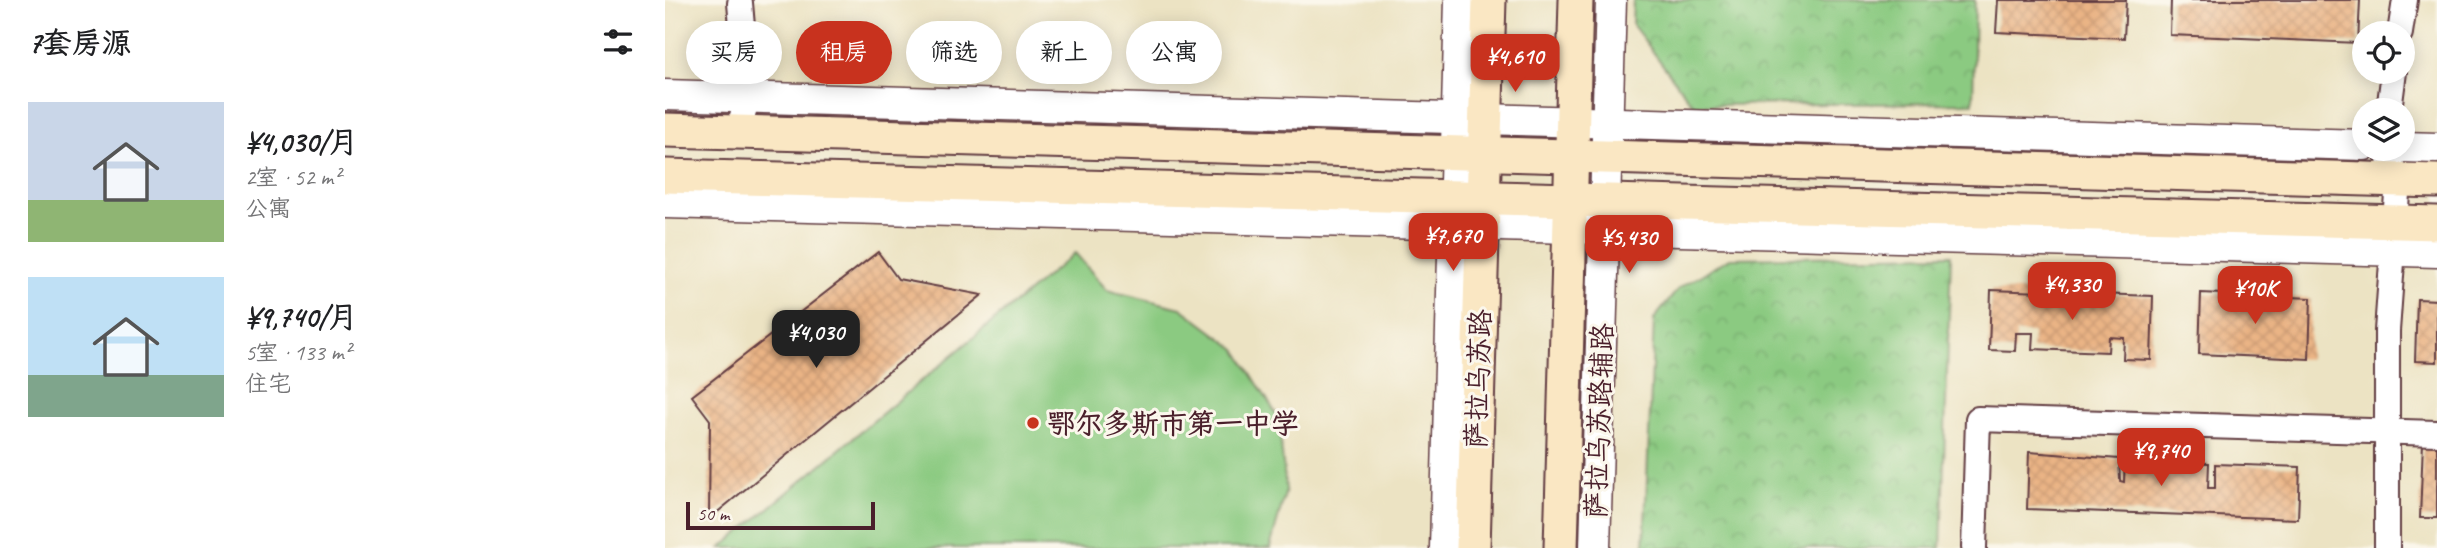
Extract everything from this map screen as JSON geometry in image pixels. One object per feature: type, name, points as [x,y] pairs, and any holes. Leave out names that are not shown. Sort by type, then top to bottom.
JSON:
[{"type":"main road","name":"萨拉乌苏路","points":[[1473,548],[1468,211],[1471,118],[1489,0]]},
{"type":"main road","points":[[1561,548],[1576,0]]},
{"type":"main road","points":[[665,130],[2437,181]]},
{"type":"main road","points":[[665,176],[1468,211],[2393,237],[2437,223]]},
{"type":"street","points":[[1460,0],[1471,118]]},
{"type":"street","name":"萨拉乌苏路辅路","points":[[1595,548],[1612,0]]},
{"type":"street","points":[[2402,21],[2405,0]]},
{"type":"street","points":[[739,1],[748,97],[739,131]]},
{"type":"street","points":[[665,95],[2352,145]]},
{"type":"street","points":[[2415,147],[2437,148]]},
{"type":"street","points":[[2387,548],[2387,331],[2397,180],[2390,161]]},
{"type":"street","points":[[665,203],[1468,211],[1445,548]]},
{"type":"street","points":[[2393,237],[2437,252]]},
{"type":"street","points":[[1974,548],[1978,419],[2437,433]]},
{"type":"green space","points":[[1633,0],[1975,0],[1973,103],[1693,105],[1632,24]]},
{"type":"green space","points":[[1075,253],[1107,290],[1181,308],[1236,349],[1278,417],[1286,490],[1270,548],[721,548]]},
{"type":"green space","points":[[1951,255],[1941,548],[1644,548],[1654,319],[1679,288],[1730,258]]},
{"type":"building","points":[[1998,0],[2126,0],[2124,38],[1996,32]]},
{"type":"building","points":[[2171,0],[2360,0],[2359,21],[2352,21],[2352,43],[2170,35]]},
{"type":"building","points":[[878,252],[898,279],[982,295],[709,519],[710,420],[692,396]]},
{"type":"building","points":[[1991,290],[2153,296],[2151,360],[2123,359],[2124,338],[2109,337],[2108,352],[2032,349],[2033,333],[2016,333],[2015,351],[1989,350]]},
{"type":"building","points":[[2201,293],[2311,298],[2309,359],[2199,354]]},
{"type":"building","points":[[2417,299],[2437,300],[2437,362],[2415,361]]},
{"type":"building","points":[[2423,442],[2437,443],[2437,518],[2420,518]]},
{"type":"building","points":[[2029,452],[2119,459],[2120,481],[2124,482],[2125,460],[2209,463],[2208,488],[2215,488],[2215,464],[2300,467],[2298,519],[2027,509]]},
{"type":"place","name":"鄂尔多斯市第一中学","points":[[1033,423]]}]
